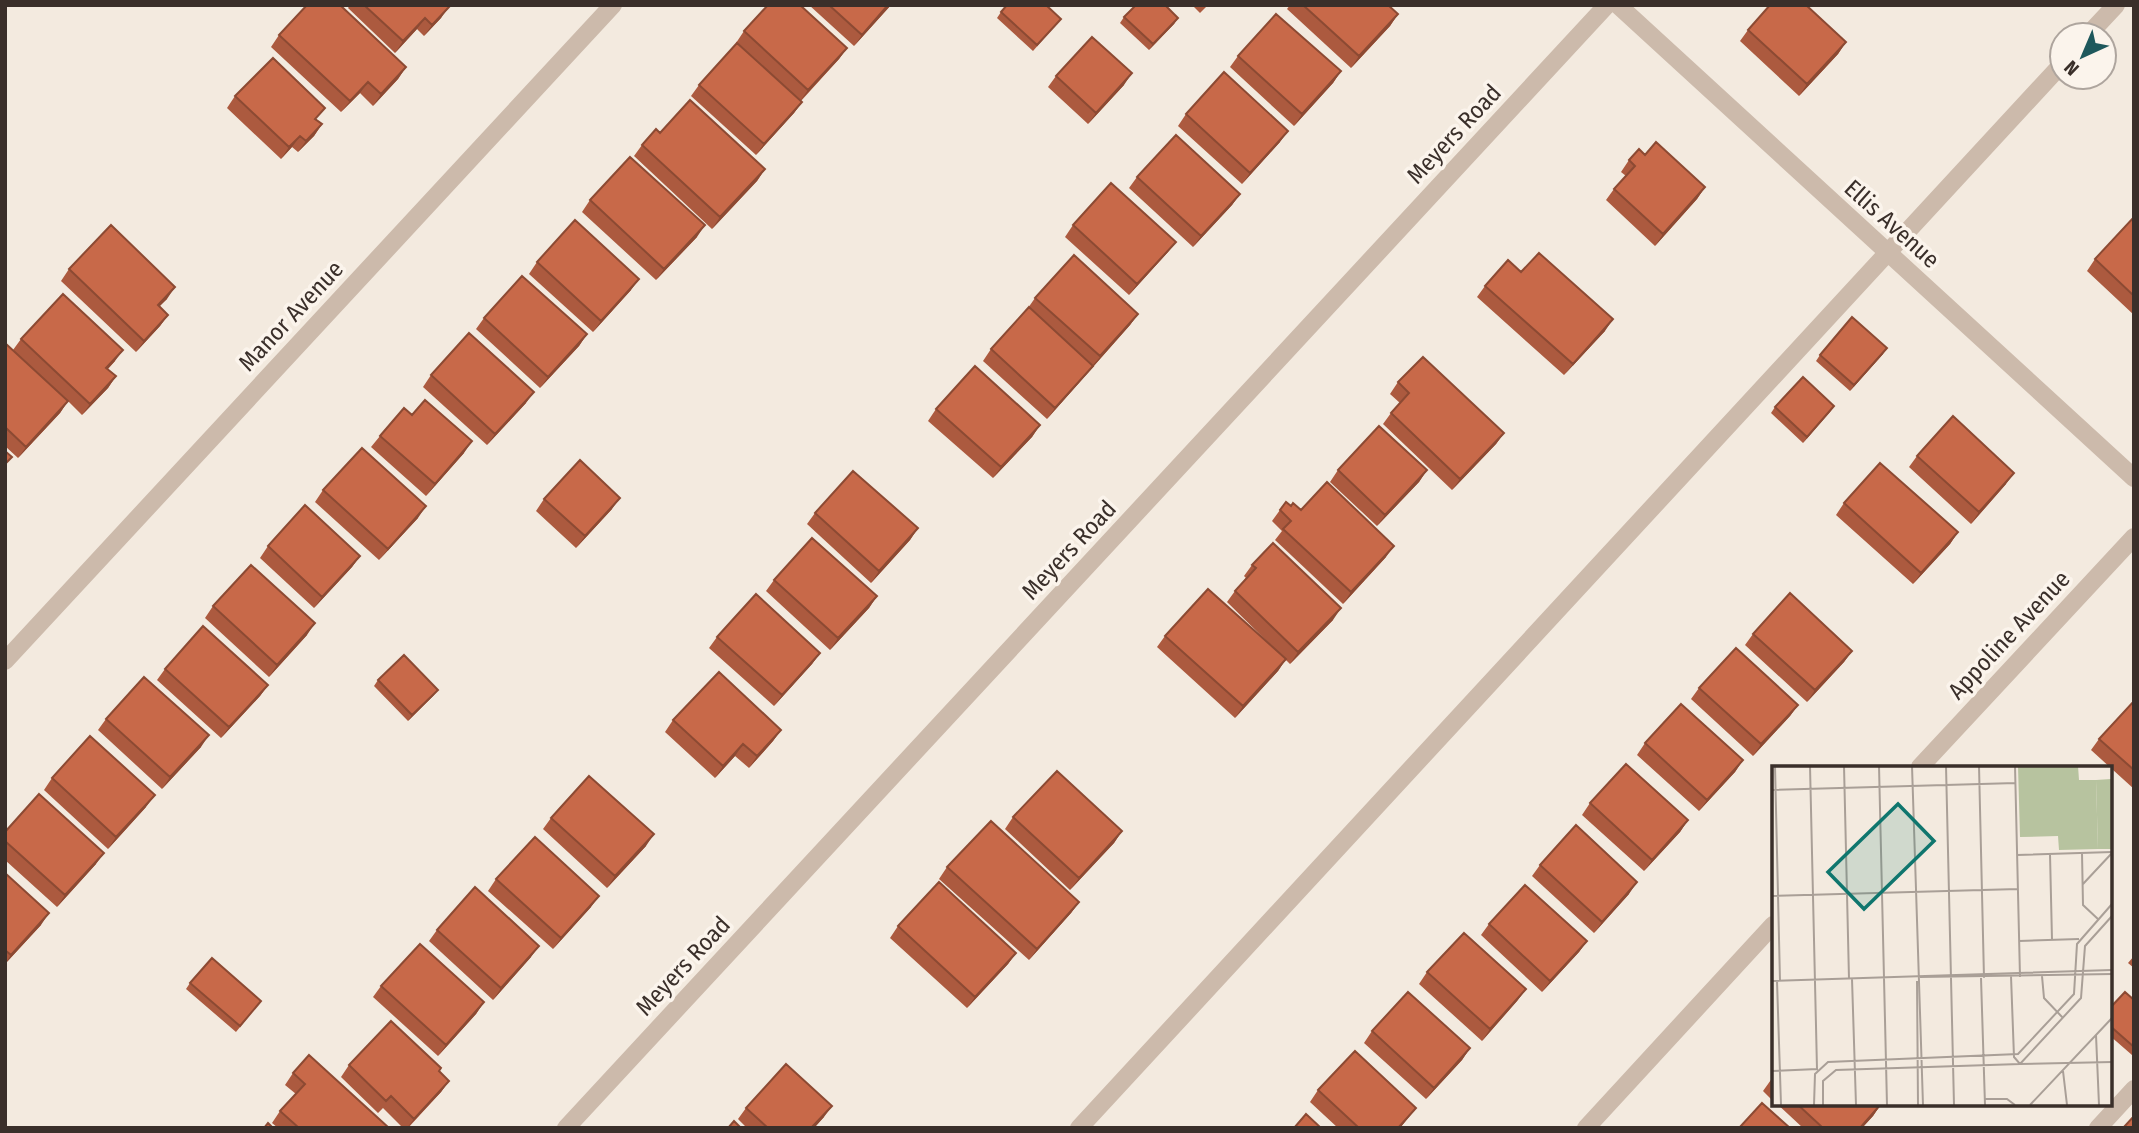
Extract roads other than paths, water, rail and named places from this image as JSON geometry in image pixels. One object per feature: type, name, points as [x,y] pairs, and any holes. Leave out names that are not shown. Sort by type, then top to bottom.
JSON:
[{"type":"street","name":"Manor Avenue","points":[[5,661],[613,5]]},
{"type":"street","name":"Meyers Road","points":[[566,1128],[1607,5]]},
{"type":"street","name":"Ellis Avenue","points":[[1618,5],[2134,478]]},
{"type":"street","points":[[2101,21],[2116,5]]},
{"type":"street","points":[[1079,1128],[2048,79]]},
{"type":"street","name":"Appoline Avenue","points":[[1921,766],[2134,537]]},
{"type":"street","points":[[1586,1128],[1772,926]]},
{"type":"street","points":[[2098,1128],[2134,1089]]}]
